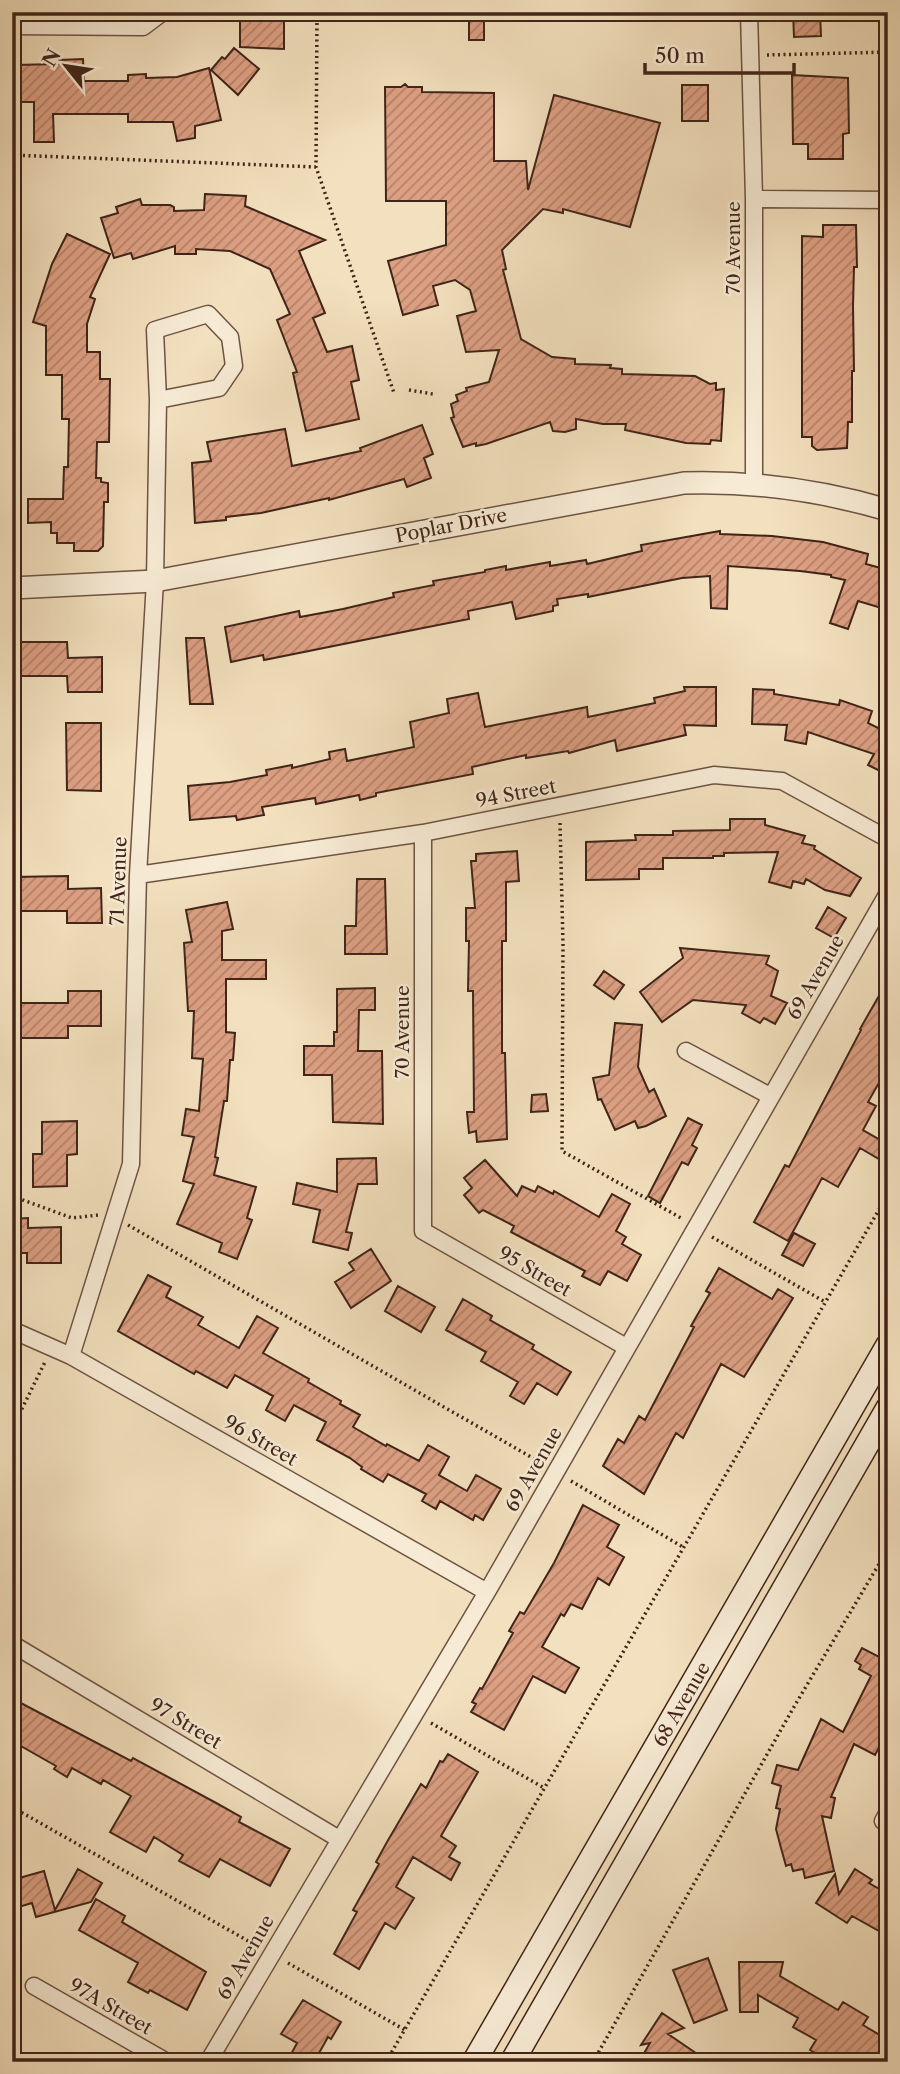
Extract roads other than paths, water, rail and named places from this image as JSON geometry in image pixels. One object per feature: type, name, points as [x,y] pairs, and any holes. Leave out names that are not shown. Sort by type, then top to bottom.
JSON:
[{"type":"main road","name":"68 Avenue","points":[[474,2062],[888,1345]]},
{"type":"main road","name":"68 Avenue","points":[[512,2062],[888,1408]]},
{"type":"street","points":[[12,26],[143,27],[163,12]]},
{"type":"street","name":"70 Avenue","points":[[749,12],[754,199],[754,484]]},
{"type":"street","points":[[754,199],[888,200]]},
{"type":"street","name":"71 Avenue","points":[[71,1356],[131,1164],[138,875],[155,581],[159,400],[155,330],[208,314],[230,337],[234,366],[219,388],[159,400]]},
{"type":"street","name":"Poplar Drive","points":[[12,588],[155,581],[651,488],[695,483],[754,484],[828,493],[888,510]]},
{"type":"street","name":"94 Street","points":[[138,875],[423,833],[715,775],[782,781],[888,839]]},
{"type":"street","name":"70 Avenue","points":[[423,833],[423,1231]]},
{"type":"street","name":"69 Avenue","points":[[208,2062],[487,1592],[888,893]]},
{"type":"street","points":[[686,1051],[770,1096]]},
{"type":"street","name":"95 Street","points":[[423,1231],[626,1348]]},
{"type":"street","name":"96 Street","points":[[12,1330],[71,1356],[487,1592]]},
{"type":"street","name":"97 Street","points":[[12,1644],[339,1839]]},
{"type":"street","points":[[888,1812],[883,1821],[888,1824]]},
{"type":"street","name":"97A Street","points":[[34,1986],[167,2062]]}]
